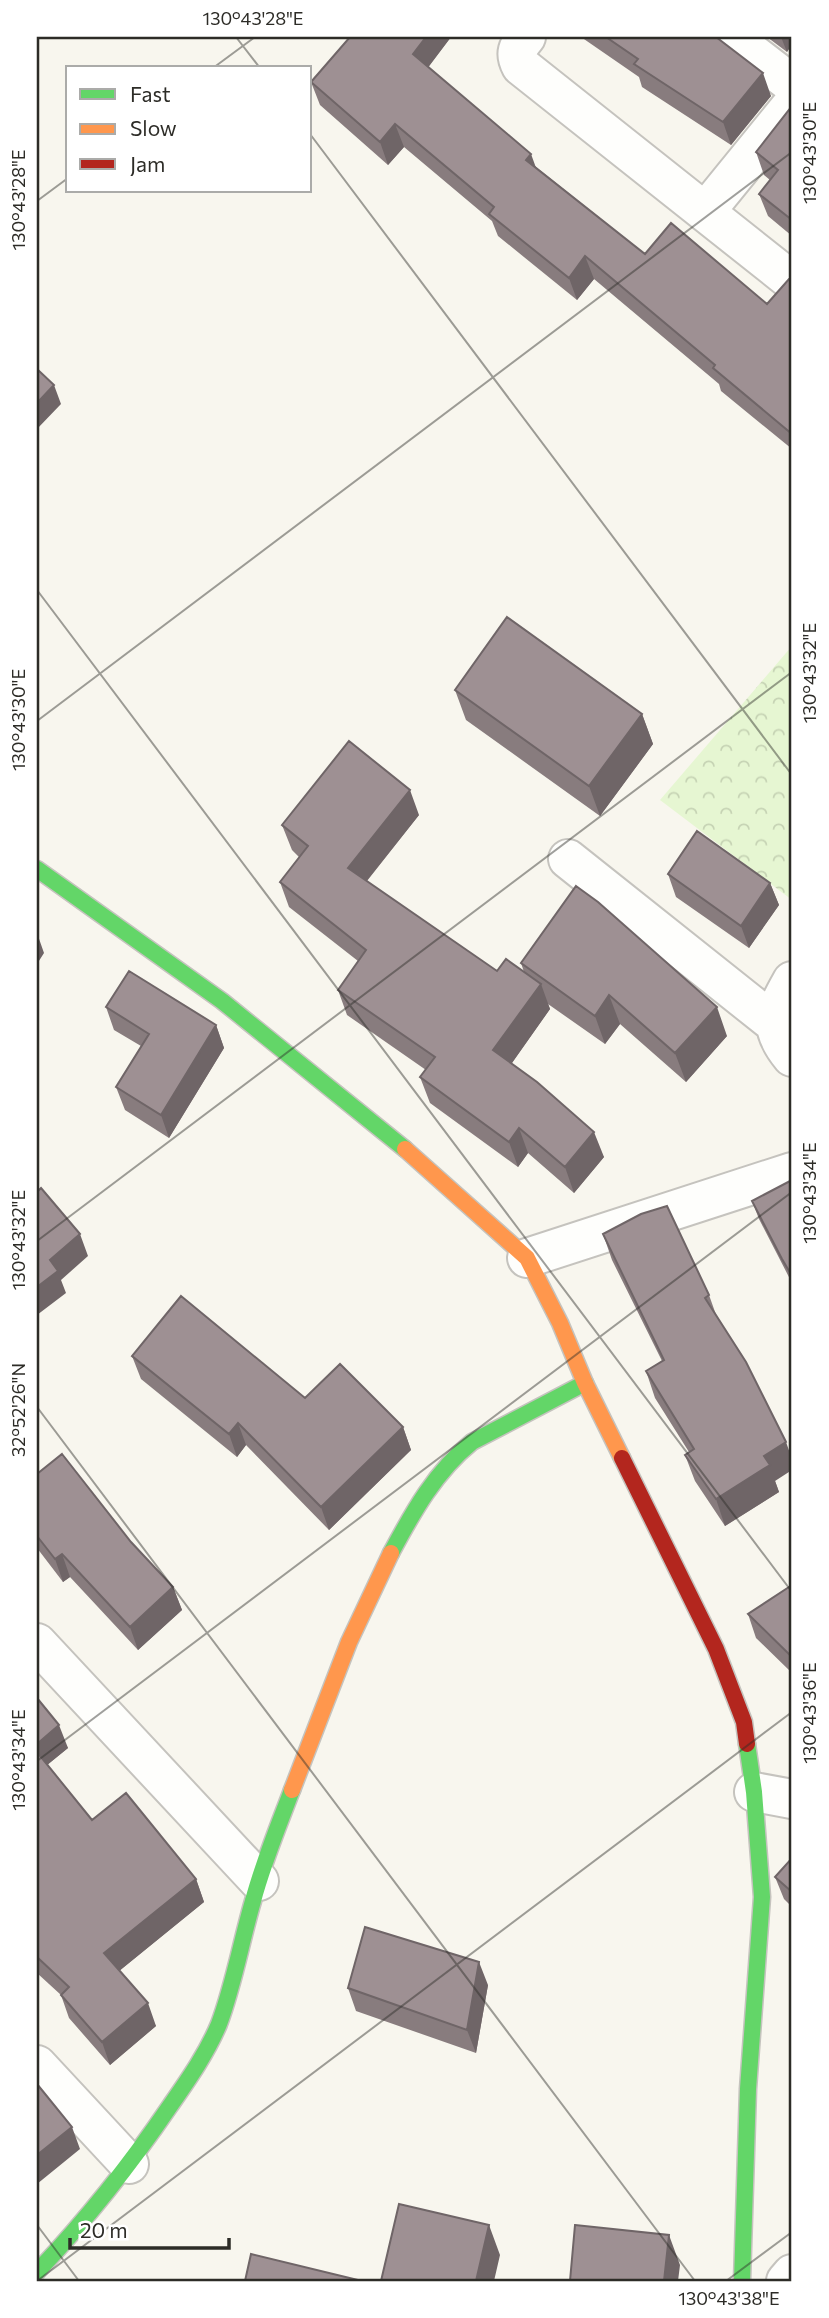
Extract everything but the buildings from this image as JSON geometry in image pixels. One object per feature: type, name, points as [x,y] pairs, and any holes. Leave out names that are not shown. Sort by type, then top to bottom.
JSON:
[{"type":"street","points":[[526,37],[516,55],[521,65],[792,281]]},
{"type":"street","points":[[731,37],[792,84]]},
{"type":"street","points":[[705,212],[792,104]]},
{"type":"street","points":[[568,859],[774,1023],[781,1043],[792,1057]]},
{"type":"street","points":[[37,869],[222,1001],[431,1170],[527,1258],[560,1323],[585,1383],[716,1649],[744,1722],[754,1792],[762,1897],[748,2089],[742,2281]]},
{"type":"street","points":[[774,1023],[792,981]]},
{"type":"street","points":[[527,1258],[792,1172]]},
{"type":"street","points":[[37,2272],[129,2164],[191,2074],[217,2026],[235,1975],[259,1881],[335,1673],[386,1561],[415,1510],[442,1470],[472,1441],[585,1383]]},
{"type":"street","points":[[37,1643],[259,1881]]},
{"type":"street","points":[[754,1792],[792,1799]]},
{"type":"street","points":[[37,2065],[129,2164]]},
{"type":"street","points":[[786,2281],[792,2274]]},
{"type":"green space","points":[[792,646],[792,900],[660,800]]},
{"type":"traffic: fast","points":[[37,869],[222,1001],[405,1149]]},
{"type":"traffic: fast","points":[[391,1553],[436,1479],[472,1442],[585,1383]]},
{"type":"traffic: fast","points":[[742,2281],[748,2089],[762,1897],[754,1792],[747,1744]]},
{"type":"traffic: fast","points":[[37,2272],[123,2171],[184,2086],[209,2045],[229,1994],[261,1873],[292,1790]]},
{"type":"traffic: slow","points":[[405,1149],[527,1258],[622,1458]]},
{"type":"traffic: slow","points":[[292,1790],[349,1642],[391,1553]]},
{"type":"traffic: jam","points":[[622,1458],[716,1649],[744,1722],[747,1744]]}]
